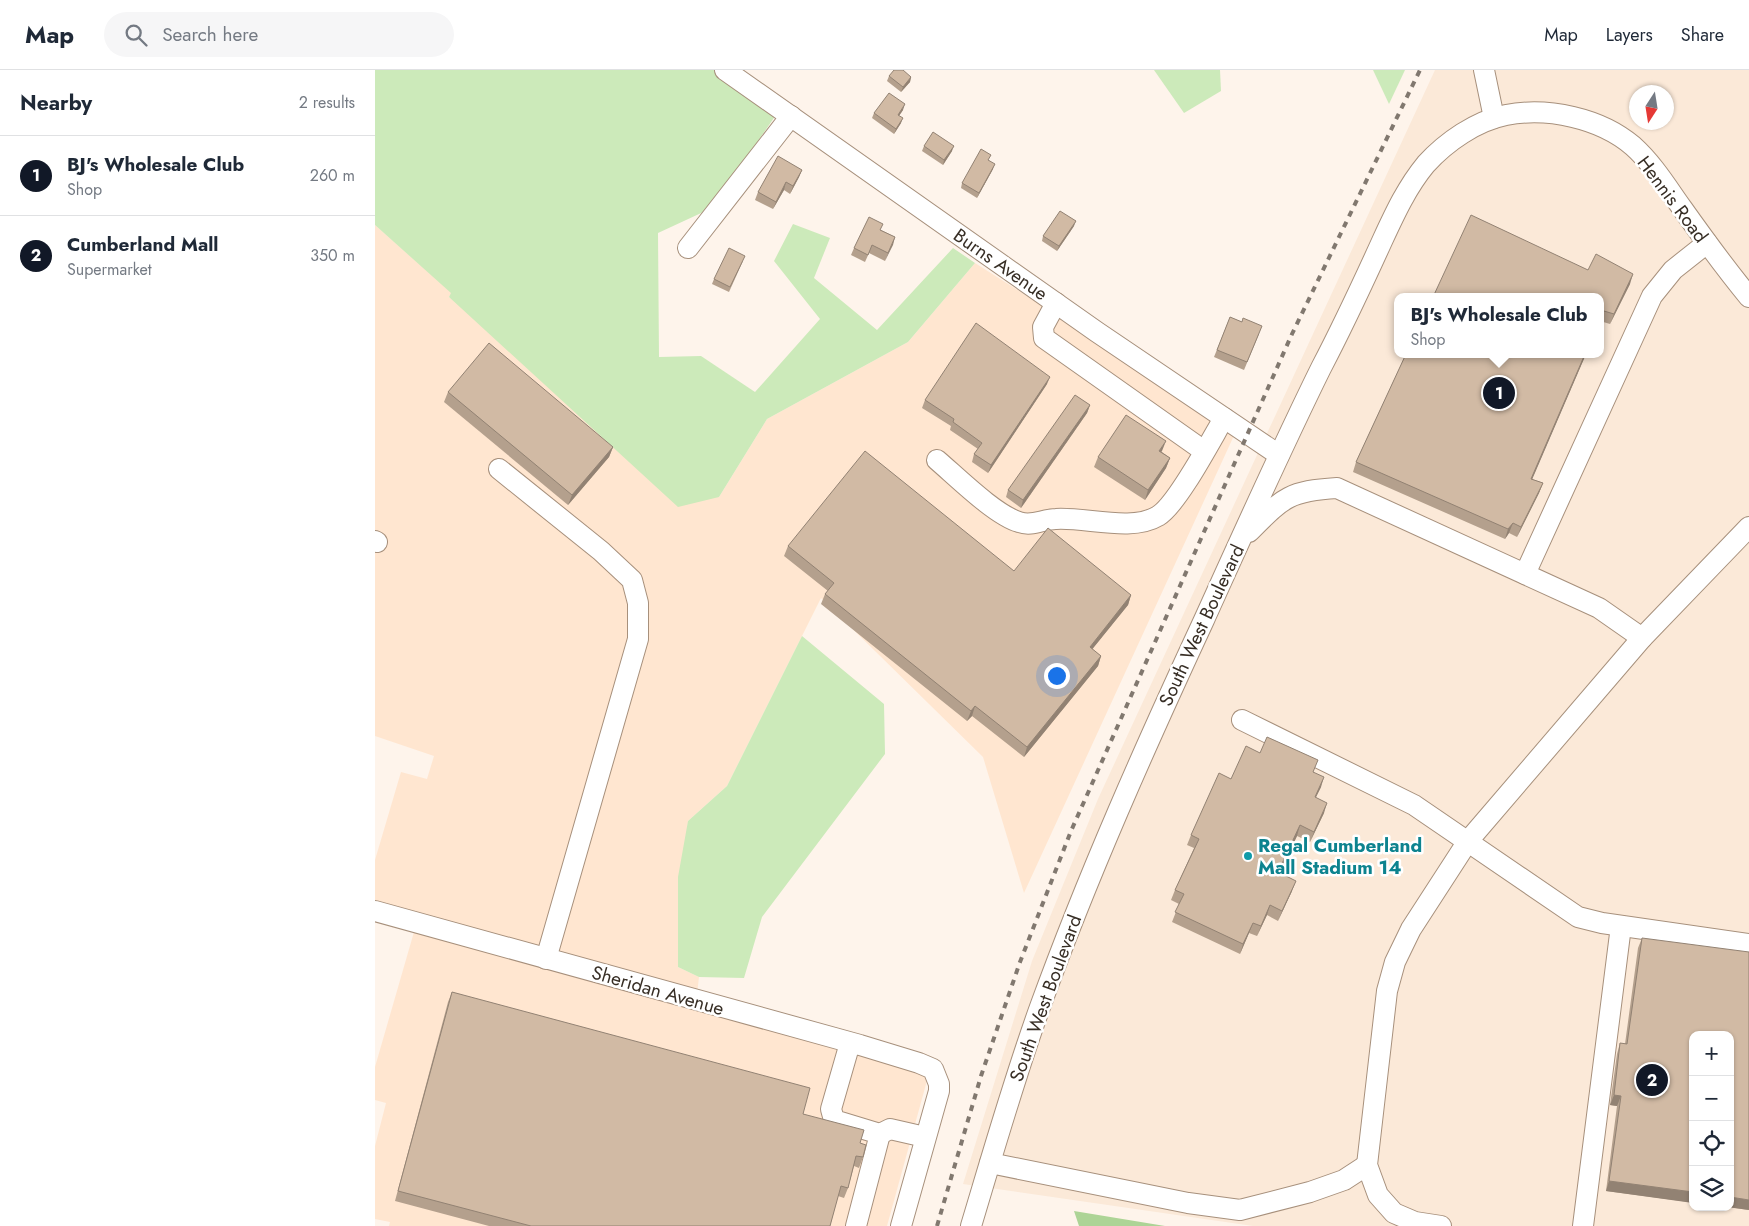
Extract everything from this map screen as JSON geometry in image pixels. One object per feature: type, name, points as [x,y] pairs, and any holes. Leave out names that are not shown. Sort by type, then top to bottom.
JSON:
[{"type":"street","name":"Burns Avenue","points":[[725,70],[1056,303],[1279,455]]},
{"type":"street","points":[[1484,70],[1494,118]]},
{"type":"street","name":"Hennis Road","points":[[1494,118],[1529,113],[1550,113],[1569,116],[1604,128],[1633,146],[1656,170],[1707,243],[1749,297]]},
{"type":"street","points":[[688,248],[791,116]]},
{"type":"street","name":"South West Boulevard","points":[[971,1226],[1031,1032],[1098,856],[1134,772],[1279,455],[1390,222],[1412,183],[1439,152],[1467,131],[1494,118]]},
{"type":"street","points":[[1525,574],[1652,296],[1673,270],[1707,243]]},
{"type":"street","points":[[1056,303],[1043,327],[1044,338],[1204,451]]},
{"type":"street","points":[[937,460],[1001,513],[1019,522],[1034,524],[1055,518],[1139,524],[1159,516],[1184,486],[1224,418]]},
{"type":"street","points":[[499,469],[601,551],[632,580],[638,603],[638,639],[546,959]]},
{"type":"street","points":[[1240,540],[1287,496],[1309,490],[1337,488],[1599,608],[1642,638]]},
{"type":"street","points":[[1441,1226],[1415,1222],[1394,1213],[1378,1194],[1367,1165],[1387,991],[1395,962],[1411,929],[1468,841],[1642,638],[1749,527]]},
{"type":"street","points":[[1242,720],[1392,794],[1468,841],[1578,917],[1621,926],[1749,944]]},
{"type":"street","name":"Sheridan Avenue","points":[[375,911],[919,1063],[933,1069],[937,1074],[939,1091],[925,1137]]},
{"type":"street","points":[[1583,1226],[1621,926]]},
{"type":"street","points":[[850,1043],[831,1109],[834,1120],[880,1134],[890,1129],[925,1137],[901,1226]]},
{"type":"street","points":[[856,1226],[880,1134]]},
{"type":"street","points":[[990,1163],[1188,1203],[1241,1210],[1310,1192],[1344,1180],[1367,1165]]},
{"type":"shaded area","points":[[1435,70],[1749,70],[1749,1226],[1253,1226],[963,1184],[1032,961],[1098,799]]},
{"type":"shaded area","points":[[375,225],[452,293],[449,297],[719,497],[767,419],[908,342],[975,263],[1237,429],[1024,893],[983,757],[821,598],[727,786],[688,821],[678,967],[699,977],[696,1003],[931,1066],[887,1226],[389,1226],[390,1222],[375,1219],[375,1146],[386,1103],[375,1100],[375,1067],[416,925],[375,911],[375,860],[401,772],[427,779],[434,756],[375,736]]},
{"type":"green space","points":[[375,70],[725,70],[780,109],[712,208],[658,233],[659,357],[701,356],[755,392],[820,319],[774,261],[793,224],[830,238],[814,278],[877,330],[953,248],[975,263],[908,342],[767,419],[719,497],[678,507],[449,297],[451,293],[375,225]]},
{"type":"green space","points":[[1154,70],[1220,70],[1221,91],[1184,113]]},
{"type":"green space","points":[[1373,70],[1405,70],[1389,104]]},
{"type":"green space","points":[[802,636],[884,704],[885,754],[762,917],[744,978],[699,977],[678,967],[678,877],[688,821],[727,786]]},
{"type":"green space","points":[[1074,1211],[1165,1226],[1079,1226]]},
{"type":"building","points":[[894,70],[903,70],[911,77],[903,87],[889,76]]},
{"type":"building","points":[[889,93],[905,104],[898,115],[903,118],[896,129],[874,113]]},
{"type":"building","points":[[933,132],[954,146],[944,160],[924,146]]},
{"type":"building","points":[[981,149],[991,155],[988,160],[995,164],[979,193],[962,183]]},
{"type":"building","points":[[778,156],[802,170],[793,186],[786,182],[776,202],[758,192]]},
{"type":"building","points":[[1060,211],[1076,221],[1059,246],[1043,236]]},
{"type":"building","points":[[1471,215],[1588,270],[1596,254],[1633,274],[1614,314],[1604,311],[1604,293],[1435,293]]},
{"type":"building","points":[[869,217],[883,224],[880,230],[895,237],[888,253],[872,245],[868,255],[854,248]]},
{"type":"building","points":[[729,248],[745,256],[730,287],[714,279]]},
{"type":"building","points":[[1230,317],[1242,322],[1243,318],[1262,326],[1247,362],[1217,350]]},
{"type":"building","points":[[976,323],[1050,377],[991,465],[974,454],[982,443],[953,422],[954,419],[925,400]]},
{"type":"building","points":[[489,343],[613,447],[572,495],[448,392]]},
{"type":"building","points":[[1404,358],[1583,358],[1531,479],[1543,483],[1521,527],[1513,523],[1508,529],[1356,462]]},
{"type":"building","points":[[1075,395],[1090,405],[1023,500],[1008,490]]},
{"type":"building","points":[[1126,415],[1166,441],[1159,451],[1170,458],[1148,490],[1098,457]]},
{"type":"building","points":[[865,451],[1014,571],[1048,528],[1131,595],[1090,647],[1101,656],[1027,747],[975,706],[971,711],[825,594],[834,583],[788,546]]},
{"type":"building","points":[[1267,737],[1318,760],[1313,772],[1324,777],[1315,797],[1327,803],[1314,832],[1300,825],[1278,872],[1296,881],[1282,911],[1270,905],[1261,926],[1253,923],[1243,944],[1175,912],[1184,894],[1175,890],[1199,839],[1191,835],[1219,773],[1231,779],[1246,746],[1260,753]]},
{"type":"building","points":[[1642,938],[1749,952],[1749,1200],[1734,1198],[1734,1031],[1689,1031],[1689,1191],[1609,1181],[1621,1096],[1614,1095],[1620,1043],[1627,1044]]},
{"type":"building","points":[[452,992],[810,1088],[803,1114],[864,1130],[860,1143],[866,1145],[863,1157],[856,1156],[848,1188],[841,1186],[830,1226],[531,1226],[398,1191]]},
{"type":"railway","points":[[937,1226],[981,1076],[1020,962],[1071,831],[1292,334],[1420,70]]},
{"type":"place","name":"BJ's Wholesale Club","points":[[1499,393]]},
{"type":"place","name":"Regal Cumberland Mall Stadium 14","points":[[1248,856]]},
{"type":"place","name":"Cumberland Mall","points":[[1652,1080]]}]
